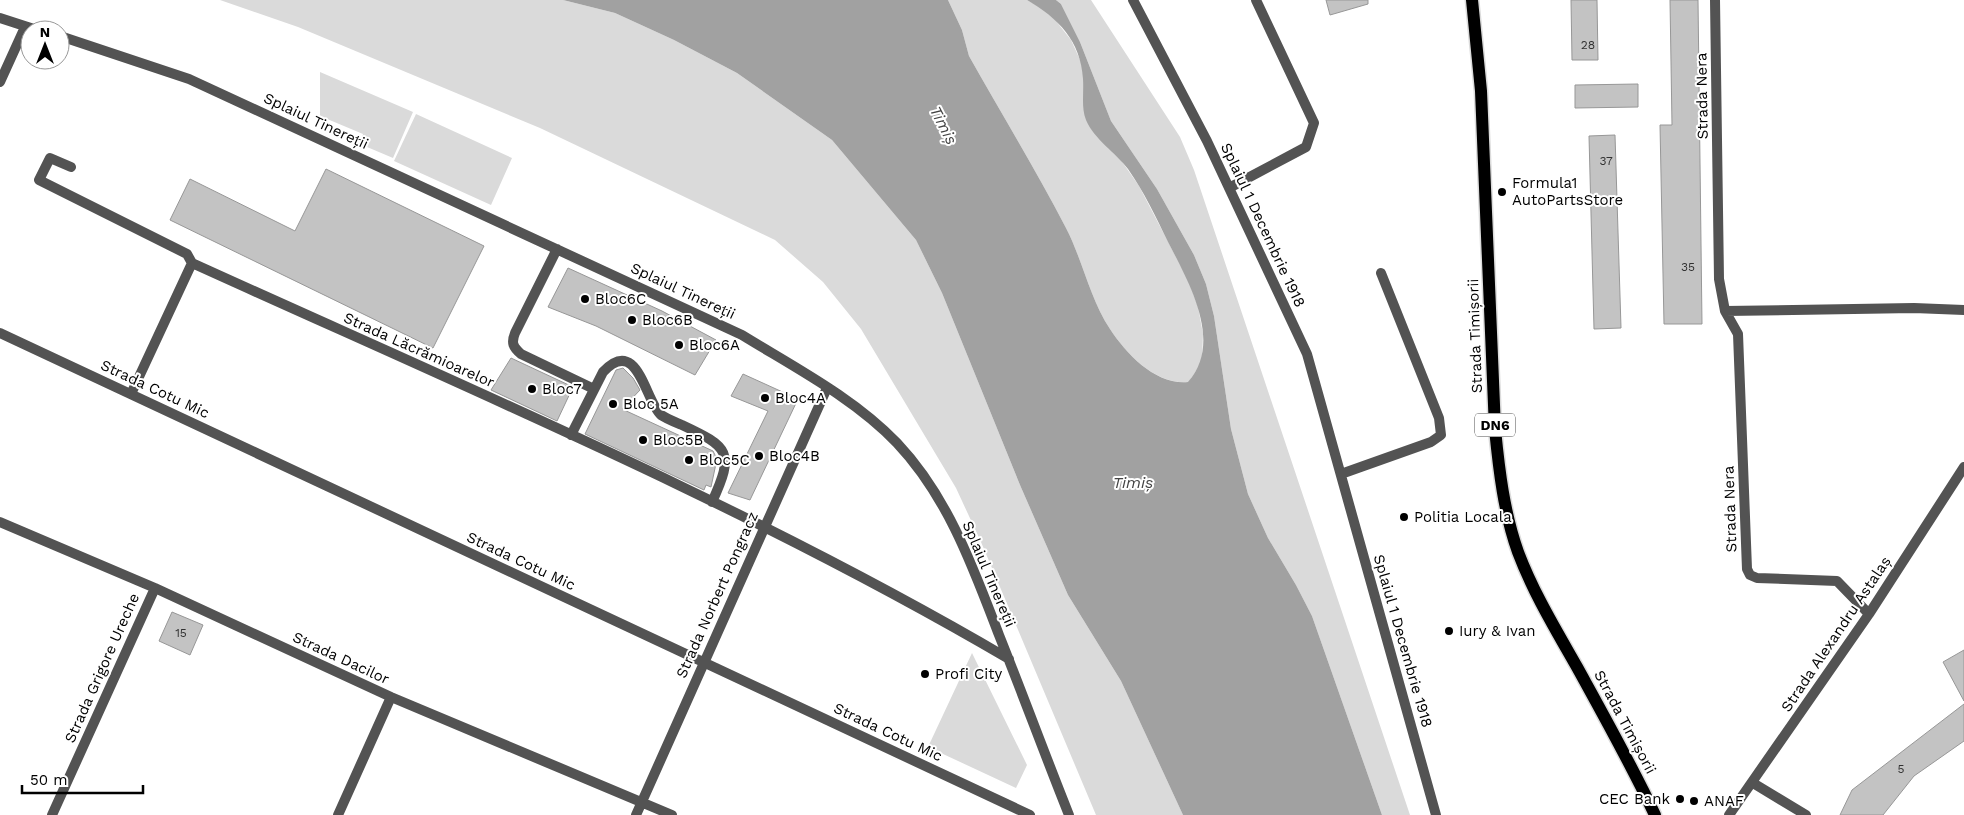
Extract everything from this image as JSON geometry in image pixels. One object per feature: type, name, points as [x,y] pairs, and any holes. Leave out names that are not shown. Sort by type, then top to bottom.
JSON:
[{"type":"main road","name":"Strada Timișorii","points":[[1472,0],[1482,91],[1495,429],[1498,469],[1507,513],[1518,552],[1542,605],[1628,757],[1655,815]]},
{"type":"street","name":"Splaiul 1 Decembrie 1918","points":[[1133,0],[1229,188],[1307,354],[1436,815]]},
{"type":"street","points":[[1229,188],[1254,177],[1306,147],[1314,123],[1256,0]]},
{"type":"street","name":"Strada Nera","points":[[1715,0],[1719,279],[1725,311],[1738,334],[1747,569],[1750,575],[1757,578],[1837,581],[1869,614]]},
{"type":"street","points":[[0,18],[20,25]]},
{"type":"street","points":[[0,82],[20,38]]},
{"type":"street","name":"Splaiul Tinereții","points":[[70,39],[189,79],[742,335],[827,388],[896,442],[927,479],[971,563],[1070,815]]},
{"type":"street","name":"Strada Lăcrămioarelor","points":[[71,167],[50,158],[39,180],[187,254],[192,263],[571,435],[712,502],[966,634],[1009,660]]},
{"type":"street","points":[[557,249],[512,340],[514,348],[521,354],[594,389]]},
{"type":"street","points":[[131,394],[192,263]]},
{"type":"street","points":[[1341,474],[1431,442],[1441,435],[1439,418],[1381,273]]},
{"type":"street","points":[[1725,311],[1914,308],[1964,310]]},
{"type":"street","name":"Strada Cotu Mic","points":[[0,333],[1030,815]]},
{"type":"street","points":[[571,435],[603,372],[610,364],[622,361],[634,366],[643,377],[654,406],[662,416],[711,439],[722,448],[726,460],[721,480],[712,502]]},
{"type":"street","name":"Strada Norbert Pongracz","points":[[636,815],[827,388]]},
{"type":"street","name":"Strada Alexandru Astalaș","points":[[1729,815],[1869,614],[1964,467]]},
{"type":"street","name":"Strada Dacilor","points":[[0,522],[155,588],[391,697],[672,815]]},
{"type":"street","name":"Strada Grigore Ureche","points":[[52,815],[155,588]]},
{"type":"street","points":[[338,815],[391,697]]},
{"type":"street","points":[[1753,783],[1806,815]]},
{"type":"shaded area","points":[[220,0],[563,0],[615,13],[674,40],[737,73],[832,140],[916,240],[942,293],[1020,485],[1068,595],[1121,681],[1183,815],[1096,815],[981,542],[956,488],[861,329],[823,282],[775,240],[540,128],[298,27]]},
{"type":"shaded area","points":[[948,0],[1027,0],[1049,12],[1071,40],[1082,64],[1093,131],[1116,153],[1139,186],[1189,282],[1198,307],[1203,334],[1202,361],[1189,382],[1165,379],[1154,373],[1125,349],[1110,329],[1097,305],[1066,228],[969,56],[962,30]]},
{"type":"shaded area","points":[[1056,0],[1091,0],[1180,137],[1194,170],[1410,815],[1382,815],[1312,616],[1268,538],[1248,494],[1231,429],[1214,316],[1206,284],[1194,255],[1157,189],[1111,121],[1080,42],[1061,4]]},
{"type":"shaded area","points":[[320,72],[413,112],[393,158],[360,144],[363,134],[320,116]]},
{"type":"shaded area","points":[[416,114],[512,158],[491,205],[394,161]]},
{"type":"shaded area","points":[[972,653],[1027,765],[1016,788],[928,747]]},
{"type":"water","name":"Timiș","points":[[563,0],[948,0],[962,30],[969,56],[1066,228],[1097,305],[1110,329],[1125,349],[1143,366],[1165,379],[1176,382],[1188,382],[1198,366],[1203,349],[1203,330],[1193,293],[1154,214],[1128,169],[1094,133],[1086,120],[1083,105],[1081,65],[1073,42],[1058,23],[1027,0],[1056,0],[1061,4],[1080,42],[1111,121],[1157,189],[1194,255],[1206,284],[1214,316],[1231,429],[1248,494],[1268,538],[1312,616],[1382,815],[1183,815],[1121,681],[1068,595],[1020,485],[942,293],[916,240],[832,140],[737,73],[674,40],[615,13]]},
{"type":"building","points":[[1326,0],[1368,0],[1368,4],[1330,15]]},
{"type":"building","points":[[1571,0],[1597,0],[1598,60],[1572,60]]},
{"type":"building","points":[[1670,0],[1698,0],[1702,324],[1664,324],[1660,125],[1672,125]]},
{"type":"building","points":[[1638,84],[1638,107],[1575,108],[1575,85]]},
{"type":"building","points":[[1615,135],[1621,328],[1594,329],[1589,136]]},
{"type":"building","points":[[326,169],[484,246],[433,348],[170,220],[190,179],[295,231]]},
{"type":"building","points":[[568,268],[662,311],[716,340],[695,375],[596,326],[548,307]]},
{"type":"building","name":"Bloc7","points":[[511,358],[573,387],[557,421],[491,390]]},
{"type":"building","points":[[623,368],[633,378],[640,390],[622,409],[713,451],[717,459],[711,487],[706,485],[704,490],[585,434],[616,370]]},
{"type":"building","points":[[743,374],[798,399],[750,500],[728,493],[768,411],[731,396]]},
{"type":"building","points":[[172,612],[203,625],[190,655],[159,641]]},
{"type":"building","points":[[1964,650],[1964,701],[1943,662]]},
{"type":"building","points":[[1964,704],[1964,741],[1914,776],[1883,815],[1840,815],[1852,790]]},
{"type":"place","name":"Formula1 AutoPartsStore","points":[[1502,192]]},
{"type":"place","name":"Bloc6C","points":[[585,299]]},
{"type":"place","name":"Bloc6B","points":[[632,320]]},
{"type":"place","name":"Bloc6A","points":[[679,345]]},
{"type":"place","name":"Bloc7","points":[[532,389]]},
{"type":"place","name":"Bloc4A","points":[[765,398]]},
{"type":"place","name":"Bloc 5A","points":[[613,404]]},
{"type":"place","name":"Bloc5B","points":[[643,440]]},
{"type":"place","name":"Bloc4B","points":[[759,456]]},
{"type":"place","name":"Bloc5C","points":[[689,460]]},
{"type":"place","name":"Politia Locala","points":[[1404,517]]},
{"type":"place","name":"Iury & Ivan","points":[[1449,631]]},
{"type":"place","name":"Profi City","points":[[925,674]]},
{"type":"place","name":"CEC Bank","points":[[1680,799]]},
{"type":"place","name":"ANAF","points":[[1694,801]]}]
